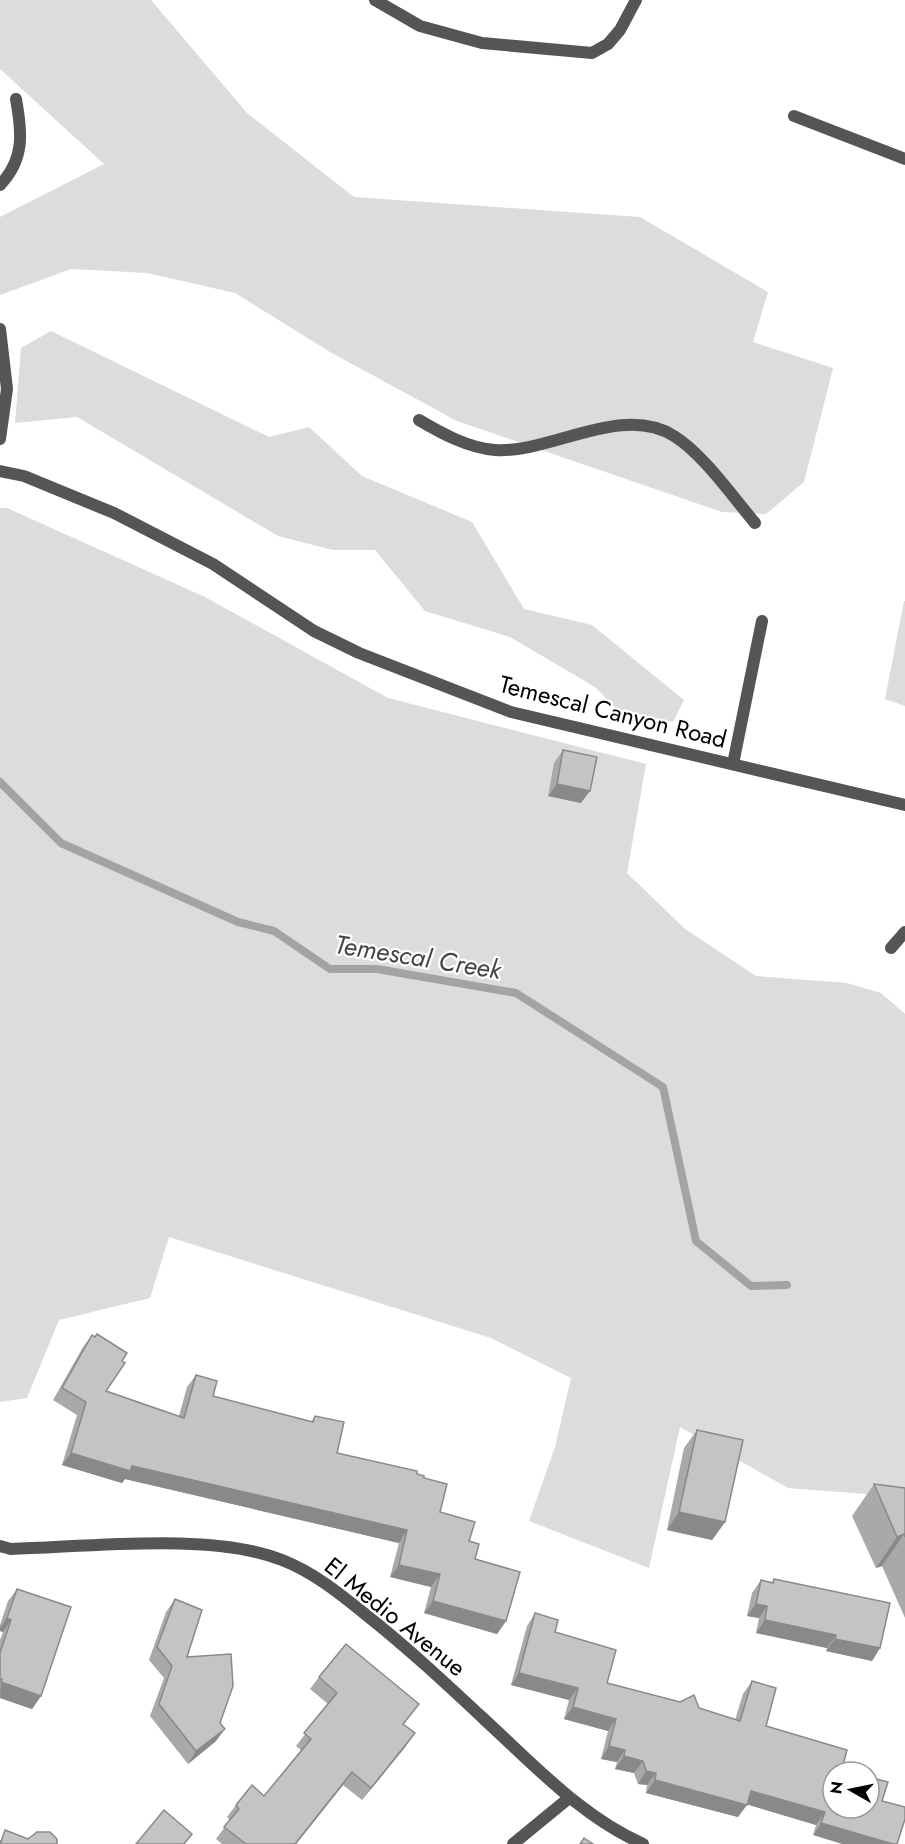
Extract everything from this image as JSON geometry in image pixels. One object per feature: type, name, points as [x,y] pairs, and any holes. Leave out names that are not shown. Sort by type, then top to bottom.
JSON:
[{"type":"street","points":[[375,0],[420,26],[482,43],[592,53],[609,44],[620,30],[636,0]]},
{"type":"street","points":[[0,185],[13,172],[20,146],[21,126],[16,99]]},
{"type":"street","points":[[794,116],[905,159]]},
{"type":"street","points":[[0,329],[7,389],[0,439]]},
{"type":"street","points":[[419,420],[446,436],[493,450],[525,449],[589,431],[631,425],[654,427],[674,436],[703,463],[754,523]]},
{"type":"street","name":"Temescal Canyon Road","points":[[0,471],[24,476],[114,513],[213,564],[314,631],[359,653],[511,712],[905,805]]},
{"type":"street","points":[[733,764],[762,621]]},
{"type":"street","points":[[891,948],[905,932]]},
{"type":"street","name":"El Medio Avenue","points":[[0,1546],[11,1549],[177,1544],[228,1547],[281,1559],[324,1581],[390,1634],[569,1798],[621,1834],[643,1844]]},
{"type":"street","points":[[513,1844],[569,1798]]},
{"type":"shaded area","points":[[0,0],[151,0],[247,113],[354,197],[640,217],[768,292],[753,342],[833,368],[804,482],[766,514],[722,512],[457,421],[330,352],[235,293],[147,273],[71,269],[0,295],[0,217],[104,164],[0,69]]},
{"type":"shaded area","points":[[51,331],[269,437],[309,427],[362,476],[472,522],[524,609],[592,625],[684,700],[673,722],[618,710],[595,687],[510,637],[425,611],[375,550],[333,550],[278,536],[77,417],[15,423],[21,348]]},
{"type":"shaded area","points":[[0,508],[7,508],[205,597],[388,698],[646,764],[627,873],[685,929],[756,976],[847,983],[881,993],[905,1014],[905,1497],[788,1488],[680,1427],[649,1568],[529,1521],[555,1447],[571,1378],[491,1338],[169,1237],[150,1298],[59,1320],[27,1398],[0,1402]]},
{"type":"shaded area","points":[[905,601],[905,706],[885,699]]},
{"type":"building","points":[[563,750],[597,757],[590,791],[557,784]]},
{"type":"building","points":[[97,1334],[127,1353],[122,1361],[125,1363],[106,1391],[184,1418],[196,1375],[217,1381],[213,1396],[313,1422],[315,1416],[344,1422],[337,1453],[417,1471],[417,1474],[424,1478],[447,1484],[440,1512],[475,1522],[469,1541],[479,1544],[475,1559],[520,1572],[506,1621],[433,1601],[440,1574],[399,1565],[407,1530],[132,1466],[130,1471],[71,1453],[86,1402],[62,1388],[92,1335],[95,1337]]},
{"type":"building","points":[[697,1430],[743,1440],[725,1522],[679,1512]]},
{"type":"building","points":[[874,1484],[905,1488],[905,1537],[904,1534],[897,1537]]},
{"type":"building","points":[[774,1579],[890,1603],[880,1648],[835,1639],[836,1635],[765,1620],[767,1606],[756,1604],[761,1580],[773,1583]]},
{"type":"building","points":[[17,1589],[71,1607],[41,1696],[1,1682],[2,1679],[0,1679],[0,1653],[11,1620],[7,1618]]},
{"type":"building","points":[[175,1599],[202,1610],[187,1657],[231,1654],[233,1686],[220,1723],[225,1729],[196,1751],[159,1704],[172,1666],[157,1647]]},
{"type":"building","points":[[535,1613],[558,1620],[555,1632],[616,1650],[607,1683],[680,1702],[694,1695],[699,1708],[740,1721],[752,1681],[776,1688],[766,1726],[847,1750],[844,1760],[821,1760],[821,1811],[751,1791],[747,1805],[655,1780],[656,1773],[646,1771],[643,1761],[624,1756],[625,1750],[609,1746],[616,1719],[573,1707],[578,1688],[519,1673]]},
{"type":"building","points":[[346,1644],[419,1704],[403,1724],[415,1733],[371,1788],[352,1772],[295,1844],[246,1844],[224,1827],[239,1809],[236,1805],[252,1785],[264,1796],[311,1739],[304,1733],[337,1693],[319,1677]]},
{"type":"building","points":[[881,1780],[888,1782],[882,1801],[905,1807],[905,1819],[897,1844],[821,1823],[822,1820],[881,1820]]},
{"type":"building","points":[[164,1810],[192,1834],[184,1844],[136,1844]]},
{"type":"building","points":[[5,1830],[28,1839],[37,1832],[50,1832],[57,1839],[57,1844],[0,1844]]},
{"type":"building","points":[[584,1838],[593,1844],[580,1844]]},
{"type":"waterway","name":"Temescal Creek","points":[[0,782],[61,843],[238,922],[274,931],[330,969],[377,969],[516,993],[663,1087],[696,1241],[751,1286],[787,1285]]}]
